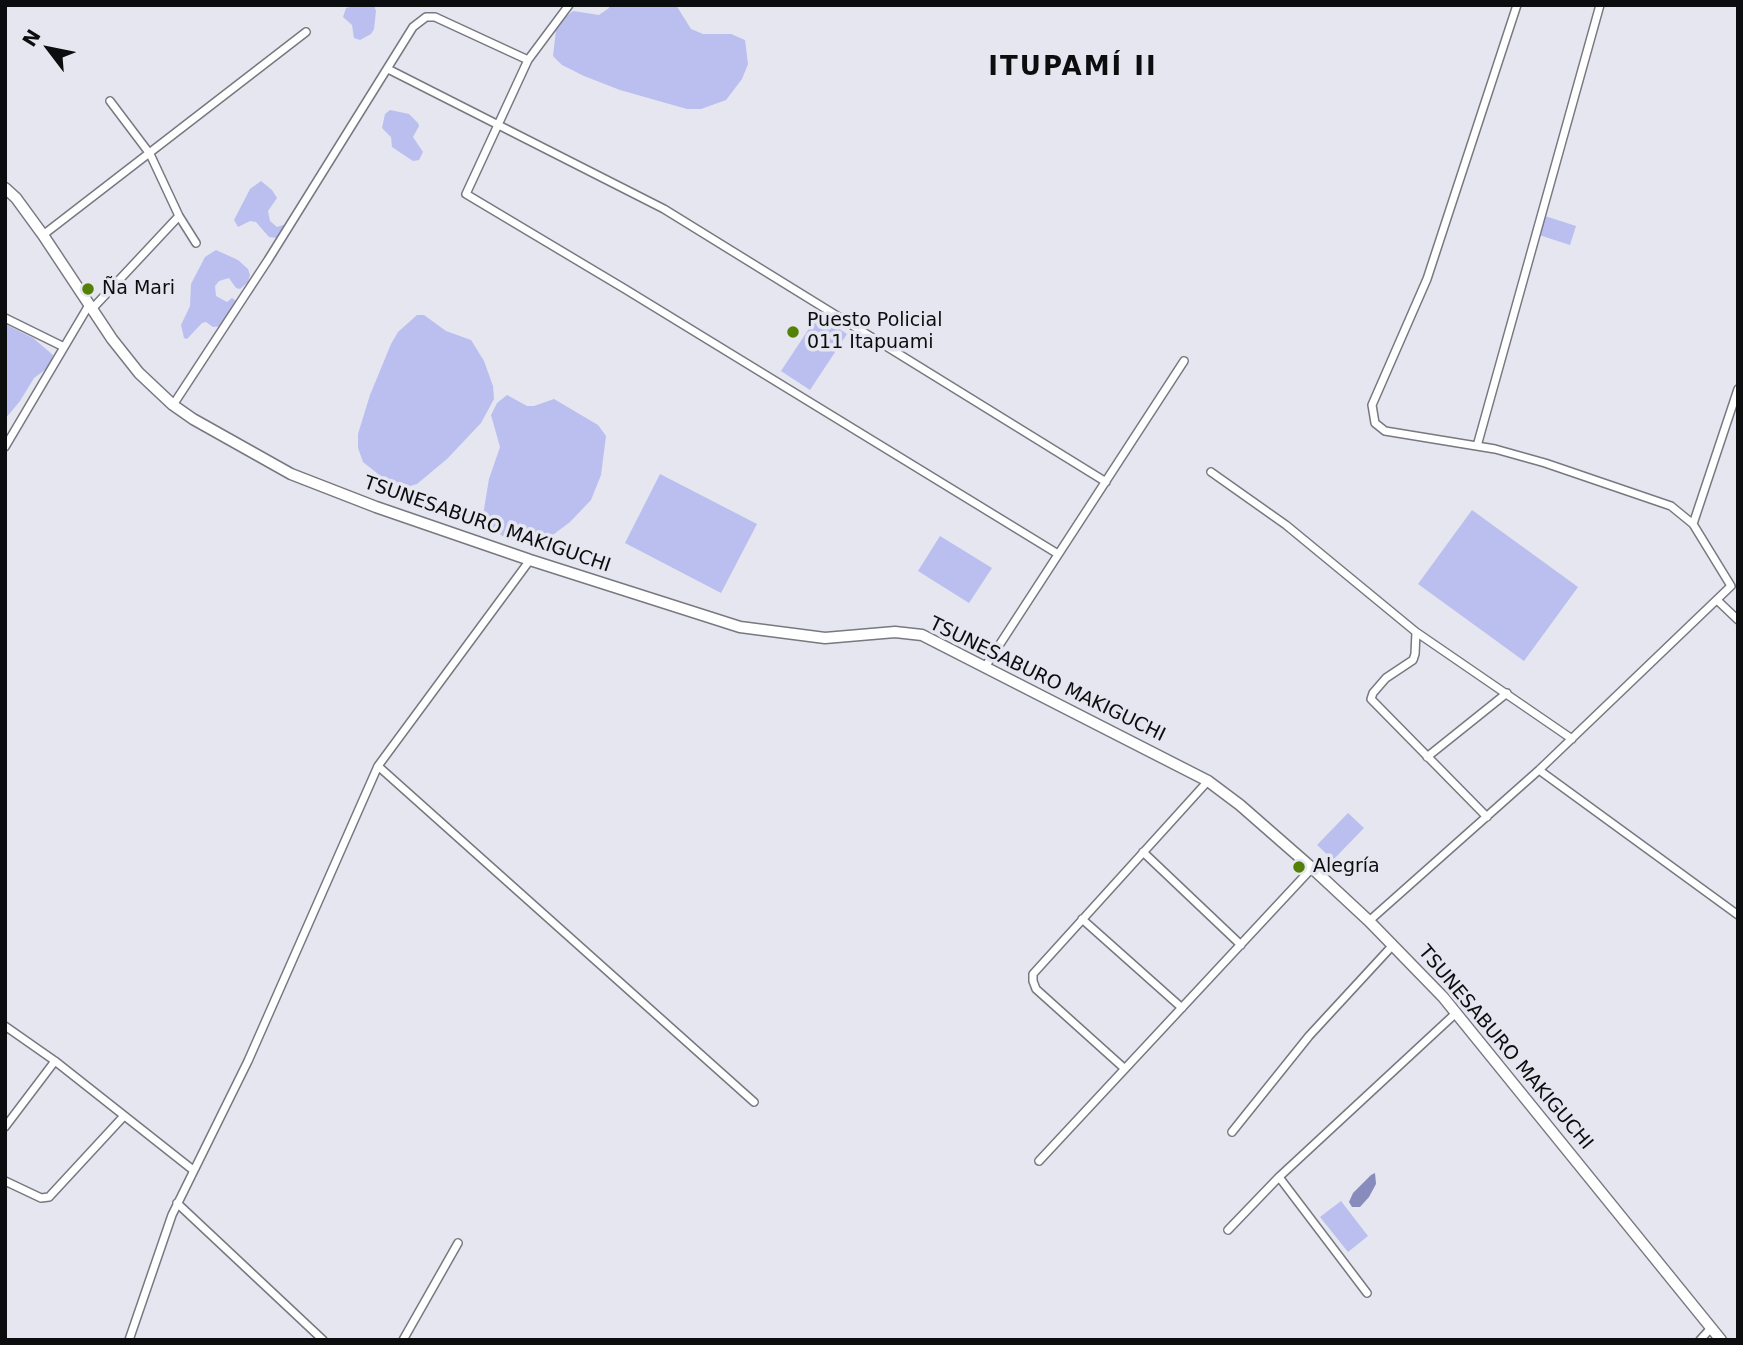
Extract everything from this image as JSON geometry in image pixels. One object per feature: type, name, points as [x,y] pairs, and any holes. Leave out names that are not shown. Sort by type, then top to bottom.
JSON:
[{"type":"street","points":[[569,5],[528,60],[466,194],[594,269],[1058,554]]},
{"type":"street","points":[[1369,921],[1539,770],[1731,586],[1693,524],[1679,510],[1545,463],[1477,446],[1385,431],[1375,424],[1372,405],[1427,279],[1517,5]]},
{"type":"street","points":[[1477,446],[1600,5]]},
{"type":"street","points":[[173,405],[268,260],[413,27],[426,17],[435,17],[528,60]]},
{"type":"street","points":[[43,235],[306,32]]},
{"type":"street","points":[[388,69],[664,209],[1106,482]]},
{"type":"street","points":[[110,101],[150,154],[179,216],[196,243]]},
{"type":"street","name":"TSUNESABURO MAKIGUCHI","points":[[5,188],[16,198],[43,235],[125,358],[173,405],[208,429],[306,481],[530,560],[740,627],[825,638],[913,633],[931,639],[1208,781],[1240,805],[1369,921],[1456,1013],[1721,1340]]},
{"type":"street","points":[[6,442],[91,307],[179,216]]},
{"type":"street","points":[[5,318],[64,347]]},
{"type":"street","points":[[985,667],[1184,361]]},
{"type":"street","points":[[1693,524],[1738,389]]},
{"type":"street","points":[[1211,472],[1286,524],[1416,632],[1572,739]]},
{"type":"street","points":[[129,1340],[177,1203],[248,1062],[378,766],[530,560]]},
{"type":"street","points":[[1717,600],[1738,620]]},
{"type":"street","points":[[1416,632],[1413,660],[1386,678],[1371,699],[1487,817]]},
{"type":"street","points":[[1427,757],[1507,693]]},
{"type":"street","points":[[378,766],[754,1102]]},
{"type":"street","points":[[1539,770],[1738,915]]},
{"type":"street","points":[[1125,1069],[1036,989],[1033,981],[1037,969],[1208,781]]},
{"type":"street","points":[[1143,852],[1241,945]]},
{"type":"street","points":[[1039,1161],[1312,868]]},
{"type":"street","points":[[1082,919],[1182,1008]]},
{"type":"street","points":[[1232,1132],[1309,1036],[1393,946]]},
{"type":"street","points":[[1228,1230],[1279,1177],[1456,1013]]},
{"type":"street","points":[[5,1026],[55,1061],[193,1170]]},
{"type":"street","points":[[5,1127],[55,1061]]},
{"type":"street","points":[[5,1181],[41,1198],[49,1197],[123,1117]]},
{"type":"street","points":[[1279,1177],[1367,1293]]},
{"type":"street","points":[[177,1203],[323,1340]]},
{"type":"street","points":[[403,1340],[458,1242]]},
{"type":"street","points":[[1700,1340],[1711,1328]]},
{"type":"shaded area","points":[[374,5],[376,11],[374,29],[360,40],[354,38],[352,25],[343,17],[346,8]]},
{"type":"shaded area","points":[[609,5],[676,5],[691,29],[703,34],[731,34],[745,40],[748,64],[742,79],[726,100],[701,109],[687,109],[620,90],[562,65],[553,56],[556,30],[563,19],[573,11],[599,15],[609,8]]},
{"type":"shaded area","points":[[390,110],[409,114],[418,123],[413,137],[423,152],[419,160],[413,161],[392,147],[391,137],[382,128],[385,114]]},
{"type":"shaded area","points":[[261,181],[277,198],[268,211],[270,221],[277,227],[286,224],[276,238],[269,237],[256,222],[250,221],[238,227],[234,220],[250,189]]},
{"type":"shaded area","points":[[1545,216],[1576,226],[1570,245],[1539,235]]},
{"type":"shaded area","points":[[216,250],[238,260],[248,269],[248,282],[240,289],[236,288],[229,278],[219,281],[215,286],[216,296],[227,302],[232,298],[237,307],[223,326],[213,327],[206,322],[202,323],[187,339],[184,338],[181,325],[190,306],[191,284],[205,257]]},
{"type":"shaded area","points":[[417,315],[424,315],[446,331],[471,340],[484,361],[493,386],[494,399],[481,423],[447,459],[417,484],[403,488],[392,485],[363,462],[358,448],[358,434],[370,395],[391,344],[398,332]]},
{"type":"shaded area","points":[[818,315],[847,334],[810,390],[781,371]]},
{"type":"shaded area","points":[[5,324],[33,338],[53,355],[49,367],[34,378],[5,419]]},
{"type":"shaded area","points":[[507,395],[527,406],[554,399],[598,425],[606,436],[601,475],[591,500],[570,522],[538,546],[505,538],[483,515],[489,479],[500,447],[491,415],[497,403]]},
{"type":"shaded area","points":[[660,474],[757,524],[721,593],[625,543]]},
{"type":"shaded area","points":[[1472,510],[1578,587],[1524,661],[1418,584]]},
{"type":"shaded area","points":[[940,536],[992,568],[969,603],[918,571]]},
{"type":"shaded area","points":[[1348,813],[1364,828],[1333,860],[1317,845]]},
{"type":"shaded area","points":[[1375,1173],[1376,1184],[1369,1197],[1360,1207],[1352,1207],[1349,1202],[1353,1193]]},
{"type":"shaded area","points":[[1341,1201],[1368,1236],[1348,1252],[1320,1217]]},
{"type":"place","name":"Ña Mari","points":[[88,289]]},
{"type":"place","name":"Puesto Policial 011 Itapuami","points":[[793,332]]},
{"type":"place","name":"Alegría","points":[[1299,867]]},
{"type":"district","name":"ITUPAMÍ II","points":[[1073,68]]}]
